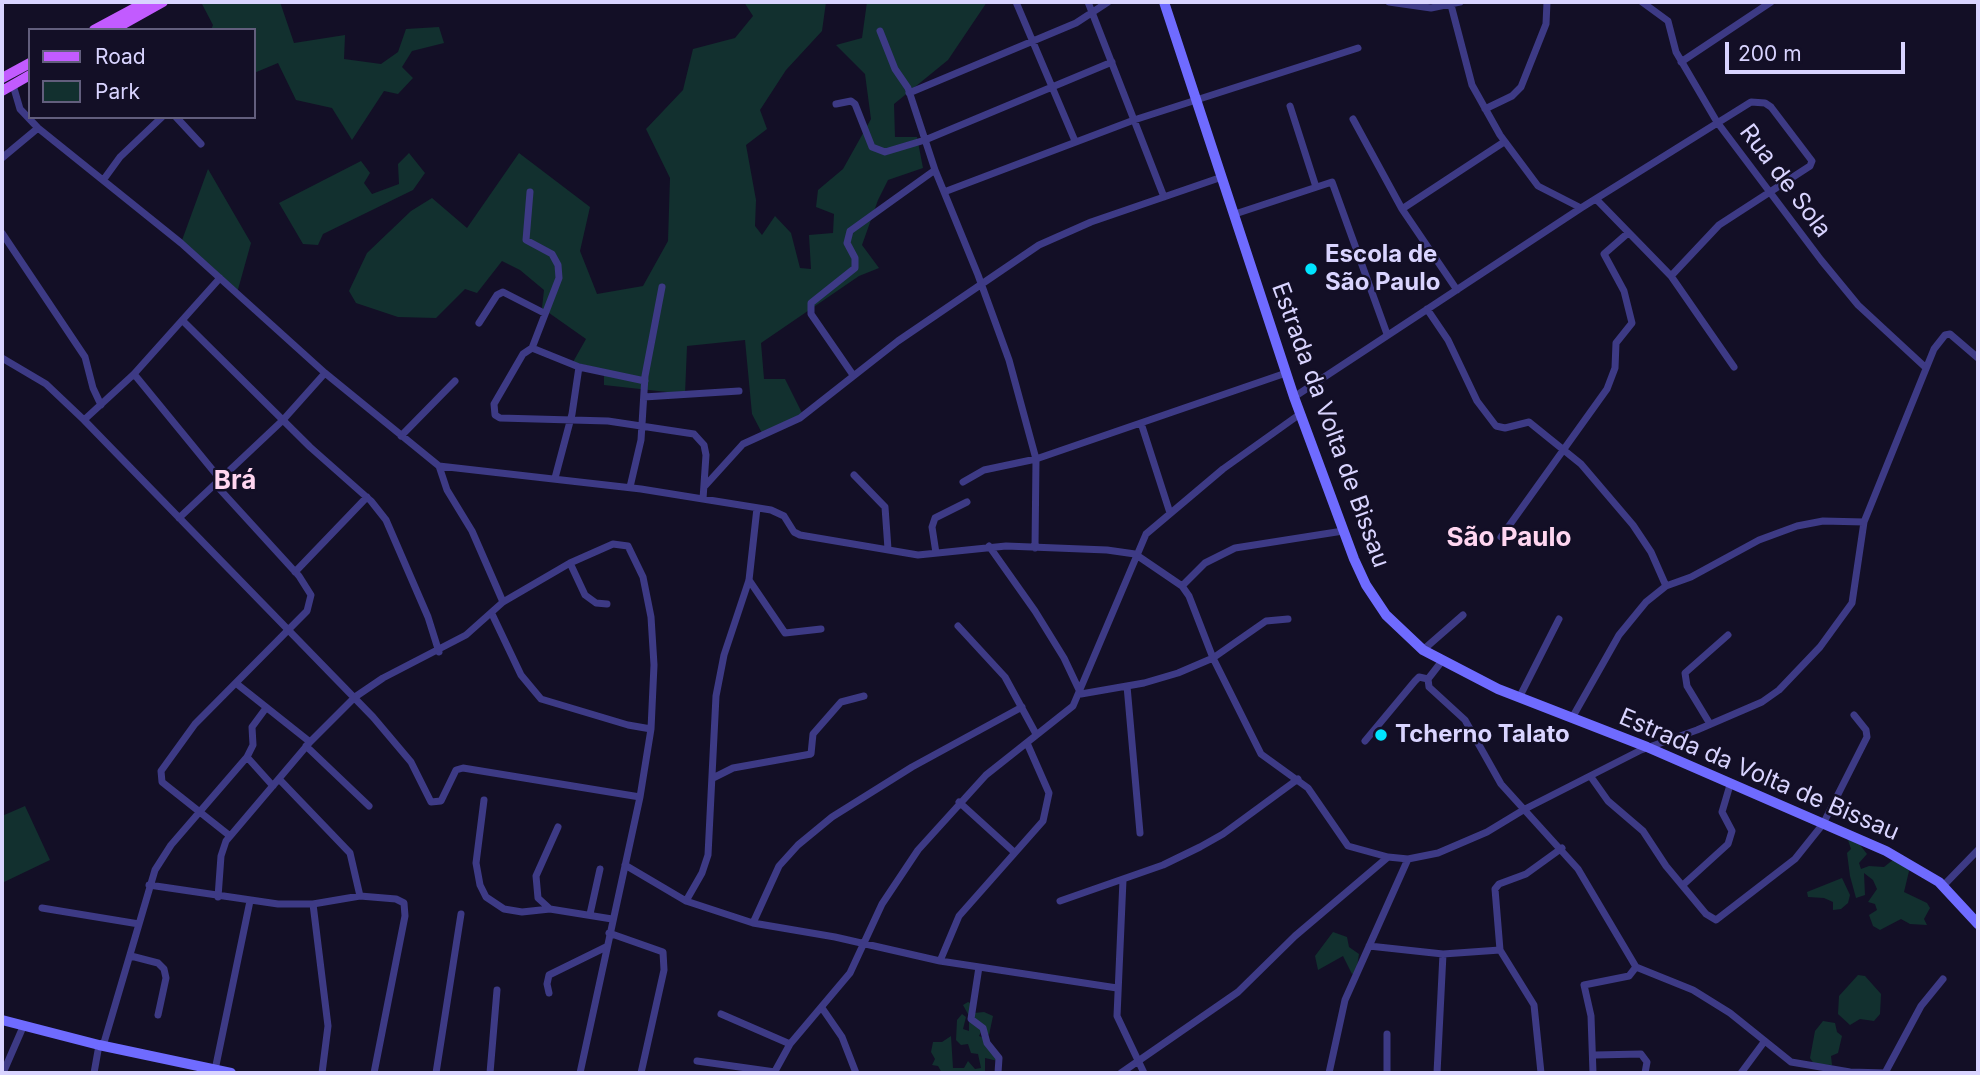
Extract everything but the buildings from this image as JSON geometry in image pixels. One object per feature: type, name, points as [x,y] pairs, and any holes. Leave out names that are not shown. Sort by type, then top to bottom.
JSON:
[{"type":"main road","points":[[97,28],[129,7],[146,2]]},
{"type":"main road","points":[[117,28],[163,2]]},
{"type":"main road","name":"Estrada da Volta de Bissau","points":[[1164,2],[1294,397],[1343,531],[1375,600],[1402,632],[1423,650],[1442,661],[1519,698],[1647,747],[1886,851],[1943,886],[1978,924]]},
{"type":"main road","points":[[2,78],[28,64]]},
{"type":"main road","points":[[2,91],[28,76]]},
{"type":"main road","points":[[2,1020],[101,1046],[231,1073]]},
{"type":"street","points":[[1016,2],[1075,141]]},
{"type":"street","points":[[1088,2],[1164,197]]},
{"type":"street","points":[[909,93],[1076,23],[1108,2]]},
{"type":"street","points":[[1389,2],[1420,8],[1460,2]]},
{"type":"street","points":[[1485,109],[1512,96],[1527,78],[1546,24],[1547,2]]},
{"type":"street","name":"Rua de Sola","points":[[1642,2],[1671,26],[1673,46],[1717,122],[1844,289],[1925,367]]},
{"type":"street","points":[[1681,62],[1771,2]]},
{"type":"street","points":[[1451,5],[1472,85],[1504,142],[1538,186],[1581,208]]},
{"type":"street","points":[[880,31],[893,64],[909,93],[935,170],[1009,360],[1036,459],[1035,548]]},
{"type":"street","points":[[944,192],[1134,120],[1357,48]]},
{"type":"street","points":[[836,104],[851,101],[855,104],[875,150],[886,152],[925,140],[1112,62]]},
{"type":"street","points":[[13,85],[20,108],[28,117]]},
{"type":"street","points":[[1294,397],[1387,334],[1717,122],[1758,101],[1771,107],[1812,161],[1810,166],[1707,234],[1671,276]]},
{"type":"street","points":[[1290,106],[1316,187]]},
{"type":"street","points":[[30,119],[220,278],[325,373],[439,466],[630,487],[779,512],[800,535],[918,555],[989,547],[1107,550],[1135,554],[1182,586],[1195,610],[1213,658],[1261,754],[1298,779],[1325,809],[1348,846],[1388,857],[1408,859],[1438,853],[1487,832],[1525,809],[1647,747],[1762,702],[1779,691],[1820,647],[1852,603],[1864,522],[1905,425],[1925,367],[1938,342],[1950,334],[1978,358]]},
{"type":"street","points":[[104,179],[120,157],[160,119]]},
{"type":"street","points":[[178,119],[201,144]]},
{"type":"street","points":[[1353,119],[1402,209],[1457,290]]},
{"type":"street","points":[[2,158],[38,128]]},
{"type":"street","points":[[1402,209],[1504,142]]},
{"type":"street","points":[[853,375],[811,314],[811,303],[855,268],[855,258],[847,243],[850,231],[935,170]]},
{"type":"street","points":[[704,487],[743,444],[800,418],[853,375],[981,284],[1062,233],[1222,177]]},
{"type":"street","points":[[1235,214],[1332,182],[1387,334]]},
{"type":"street","points":[[530,192],[526,240],[552,254],[560,271],[532,348],[523,354],[496,400],[495,415],[500,418],[642,424],[687,431],[700,438],[706,455],[703,499]]},
{"type":"street","points":[[1596,200],[1671,276],[1734,367]]},
{"type":"street","points":[[2,233],[85,357],[93,388],[102,405]]},
{"type":"street","points":[[1501,537],[1607,389],[1615,368],[1616,343],[1632,323],[1624,291],[1604,254],[1628,233]]},
{"type":"street","points":[[85,420],[134,374],[220,278]]},
{"type":"street","points":[[630,487],[662,287]]},
{"type":"street","points":[[479,323],[497,295],[503,292],[544,313]]},
{"type":"street","points":[[1427,309],[1448,340],[1477,401],[1496,426],[1504,428],[1529,422],[1563,449],[1605,489],[1633,525],[1651,552],[1666,586]]},
{"type":"street","points":[[183,321],[283,420],[367,497],[392,531],[439,652]]},
{"type":"street","points":[[532,348],[579,367],[645,381]]},
{"type":"street","points":[[2,358],[46,384],[85,420],[355,697],[404,752],[431,802],[441,801],[456,770],[463,768],[640,797]]},
{"type":"street","points":[[555,478],[570,419],[579,367]]},
{"type":"street","points":[[179,518],[283,420],[325,373]]},
{"type":"street","points":[[963,482],[984,470],[1036,459],[1286,373]]},
{"type":"street","points":[[134,374],[218,482],[295,572],[309,590],[312,601],[307,611],[195,724],[161,771],[162,782],[230,836]]},
{"type":"street","points":[[401,436],[455,381]]},
{"type":"street","points":[[644,397],[739,391]]},
{"type":"street","points":[[697,1061],[775,1073],[790,1044],[850,973],[894,882],[959,802],[986,775],[1036,734],[1065,715],[1080,694],[1135,554],[1146,534],[1300,414]]},
{"type":"street","points":[[1141,424],[1170,513]]},
{"type":"street","points":[[439,466],[447,490],[472,531],[503,602]]},
{"type":"street","points":[[854,475],[885,507],[887,549]]},
{"type":"street","points":[[295,572],[367,497]]},
{"type":"street","points":[[936,553],[932,527],[935,518],[967,502]]},
{"type":"street","points":[[686,901],[702,873],[708,855],[719,673],[749,580],[757,508]]},
{"type":"street","points":[[1572,718],[1619,635],[1646,602],[1666,586],[1691,577],[1759,540],[1797,526],[1823,521],[1864,522]]},
{"type":"street","points":[[1182,586],[1205,564],[1235,548],[1343,531]]},
{"type":"street","points":[[218,897],[223,849],[230,836],[308,744],[355,697],[383,678],[439,652],[492,614],[503,602],[570,564],[612,544],[622,544],[634,554],[643,578],[651,617],[654,665],[651,729],[640,797],[580,1073]]},
{"type":"street","points":[[989,547],[1035,611],[1064,658],[1080,694]]},
{"type":"street","points":[[570,564],[585,595],[596,603],[607,604]]},
{"type":"street","points":[[749,580],[785,632],[821,629]]},
{"type":"street","points":[[492,614],[521,675],[541,699],[628,725],[651,729]]},
{"type":"street","points":[[1423,650],[1463,615]]},
{"type":"street","points":[[1080,694],[1161,679],[1213,658],[1266,621],[1288,619]]},
{"type":"street","points":[[1519,698],[1559,619]]},
{"type":"street","points":[[958,626],[1000,670],[1036,734]]},
{"type":"street","points":[[1710,724],[1687,686],[1685,673],[1728,635]]},
{"type":"street","points":[[1442,661],[1428,680],[1429,687],[1465,720],[1489,765],[1578,869],[1636,967],[1693,990],[1730,1013],[1791,1062],[1850,1072],[1886,1073],[1921,1006],[1943,979]]},
{"type":"street","points":[[1365,741],[1419,677],[1428,680]]},
{"type":"street","points":[[237,684],[308,744],[369,806]]},
{"type":"street","points":[[1127,686],[1140,833]]},
{"type":"street","points":[[713,778],[733,768],[811,754],[813,734],[841,702],[864,696]]},
{"type":"street","points":[[753,923],[779,866],[798,845],[832,817],[912,767],[1022,707]]},
{"type":"street","points":[[94,1073],[131,956],[149,885],[161,857],[247,757],[253,746],[253,727],[266,708]]},
{"type":"street","points":[[1591,777],[1608,801],[1643,831],[1666,866],[1684,884],[1706,914],[1716,920],[1795,859],[1823,824],[1867,737],[1866,730],[1854,715]]},
{"type":"street","points":[[940,961],[959,916],[1041,825],[1050,798],[1027,743]]},
{"type":"street","points":[[247,757],[350,853],[360,896]]},
{"type":"street","points":[[1060,901],[1163,865],[1223,834],[1298,779]]},
{"type":"street","points":[[1684,884],[1728,844],[1732,831],[1722,812],[1730,785]]},
{"type":"street","points":[[484,800],[476,863],[480,885],[486,897],[504,909],[522,912],[550,909],[612,919]]},
{"type":"street","points":[[959,802],[1014,852]]},
{"type":"street","points":[[550,909],[536,892],[536,876],[558,827]]},
{"type":"street","points":[[1541,1073],[1534,1005],[1500,950],[1495,889],[1499,884],[1527,874],[1562,848]]},
{"type":"street","points":[[1943,886],[1978,850]]},
{"type":"street","points":[[1121,1073],[1238,992],[1294,936],[1388,857]]},
{"type":"street","points":[[1329,1073],[1338,1018],[1408,859]]},
{"type":"street","points":[[625,865],[686,901],[753,923],[940,961],[1117,988]]},
{"type":"street","points":[[590,914],[600,870]]},
{"type":"street","points":[[1123,880],[1117,988],[1119,1024],[1144,1073]]},
{"type":"street","points":[[149,885],[250,901],[313,904],[360,896],[401,900],[405,908],[374,1073]]},
{"type":"street","points":[[215,1070],[250,901]]},
{"type":"street","points":[[313,904],[328,1026],[322,1073]]},
{"type":"street","points":[[42,908],[139,924]]},
{"type":"street","points":[[436,1073],[461,914]]},
{"type":"street","points":[[609,933],[659,949],[664,959],[641,1073]]},
{"type":"street","points":[[1369,946],[1443,954],[1500,950]]},
{"type":"street","points":[[549,993],[549,975],[606,947]]},
{"type":"street","points":[[1437,1073],[1443,954]]},
{"type":"street","points":[[131,956],[158,963],[164,969],[166,978],[158,1016]]},
{"type":"street","points":[[979,967],[971,1019],[983,1028],[987,1043],[999,1058],[998,1073]]},
{"type":"street","points":[[1593,1073],[1595,1055],[1584,985],[1629,976],[1636,967]]},
{"type":"street","points":[[490,1073],[497,990]]},
{"type":"street","points":[[822,1008],[842,1037],[856,1073]]},
{"type":"street","points":[[721,1014],[790,1044]]},
{"type":"street","points":[[4,1073],[23,1027]]},
{"type":"street","points":[[1387,1034],[1387,1073]]},
{"type":"street","points":[[1741,1073],[1764,1042]]},
{"type":"street","points":[[1595,1055],[1641,1054],[1647,1062],[1645,1073]]},
{"type":"green space","points":[[280,2],[294,43],[345,35],[344,59],[381,64],[398,52],[406,29],[439,27],[444,43],[412,51],[402,67],[413,78],[398,94],[384,91],[352,140],[332,108],[296,100],[278,63],[256,72],[256,28],[212,28],[213,25],[202,4]]},
{"type":"green space","points":[[744,2],[826,2],[822,31],[786,70],[760,110],[767,129],[746,145],[756,200],[755,226],[762,235],[775,216],[791,233],[800,268],[811,269],[809,235],[833,233],[834,214],[816,207],[818,190],[843,169],[871,119],[865,74],[836,45],[862,38],[867,2],[987,2],[948,60],[894,104],[895,137],[917,137],[923,168],[888,180],[878,200],[862,245],[879,268],[859,276],[761,343],[764,379],[785,379],[802,413],[764,437],[752,414],[745,340],[687,346],[685,394],[604,385],[604,370],[573,362],[586,339],[542,308],[544,290],[520,270],[502,261],[477,293],[465,289],[436,318],[398,317],[356,303],[349,291],[367,253],[411,211],[432,198],[467,228],[519,153],[590,207],[580,251],[597,294],[643,286],[668,241],[670,178],[646,129],[683,90],[693,49],[735,38],[753,16]]},
{"type":"green space","points":[[409,153],[425,173],[413,190],[323,234],[318,245],[303,244],[279,203],[361,161],[370,173],[364,183],[372,194],[399,184],[398,164]]},
{"type":"green space","points":[[208,169],[251,243],[237,293],[181,243]]},
{"type":"green space","points":[[25,806],[50,860],[2,883],[2,816]]},
{"type":"green space","points":[[1847,837],[1857,841],[1867,854],[1859,863],[1861,869],[1869,866],[1884,867],[1894,859],[1910,867],[1904,892],[1927,903],[1930,908],[1924,919],[1927,925],[1910,924],[1901,919],[1880,930],[1873,926],[1869,915],[1877,910],[1875,904],[1868,902],[1877,889],[1873,880],[1864,873],[1865,895],[1856,898],[1850,876],[1847,853],[1851,849]]},
{"type":"green space","points":[[1842,878],[1850,895],[1848,903],[1841,909],[1833,910],[1833,902],[1824,898],[1808,897],[1807,892]]},
{"type":"green space","points":[[1333,932],[1347,937],[1349,947],[1359,954],[1356,973],[1352,974],[1343,956],[1318,970],[1315,956]]},
{"type":"green space","points":[[1858,975],[1865,976],[1881,994],[1880,1014],[1874,1021],[1860,1019],[1850,1025],[1838,1014],[1839,996]]},
{"type":"green space","points":[[968,1002],[973,1004],[974,1013],[984,1012],[993,1016],[989,1035],[983,1028],[979,1036],[987,1039],[998,1061],[985,1058],[985,1073],[942,1073],[938,1066],[932,1065],[935,1059],[931,1052],[933,1042],[942,1042],[951,1036],[953,1068],[964,1068],[968,1061],[975,1069],[981,1068],[978,1054],[971,1053],[968,1044],[961,1045],[956,1040],[957,1020],[962,1014],[966,1017],[963,1029],[969,1031],[969,1016],[963,1005]]},
{"type":"green space","points":[[1823,1021],[1835,1023],[1837,1032],[1842,1036],[1838,1053],[1831,1056],[1832,1065],[1814,1064],[1810,1058],[1815,1031]]},
{"type":"place","name":"Escola de São Paulo","points":[[1311,269]]},
{"type":"place","name":"Tcherno Talato","points":[[1381,735]]},
{"type":"district","name":"Brá","points":[[235,481]]},
{"type":"district","name":"São Paulo","points":[[1509,538]]}]
